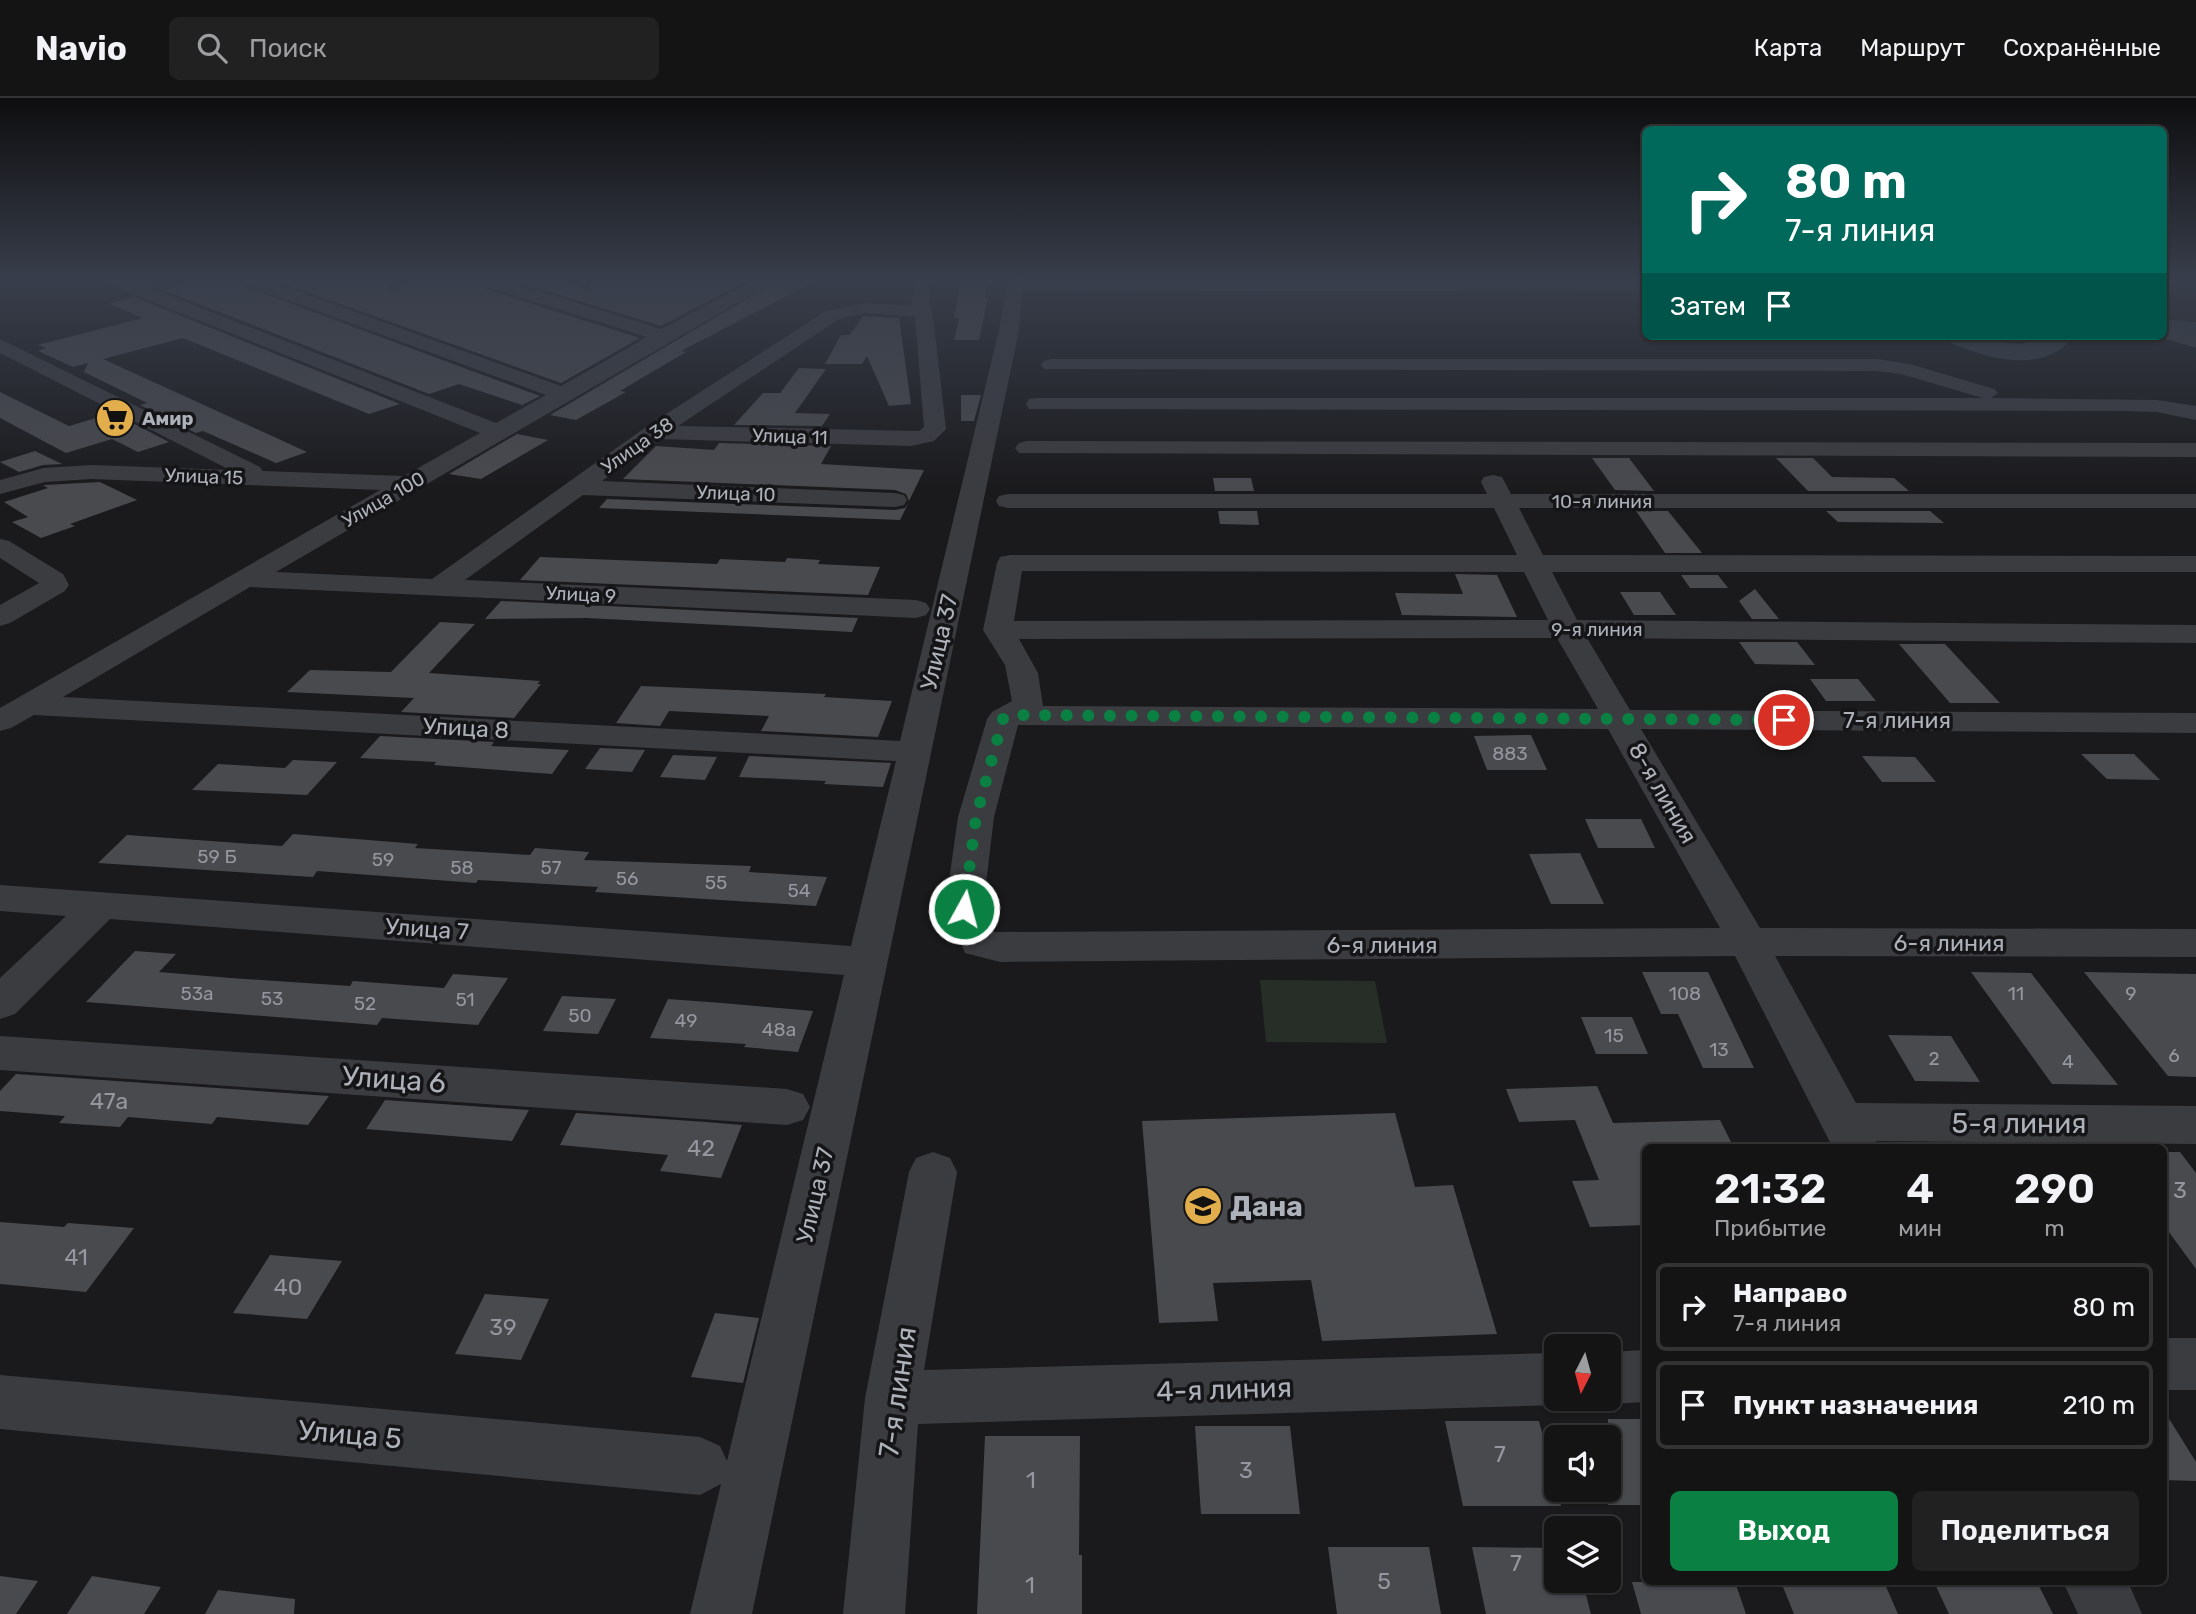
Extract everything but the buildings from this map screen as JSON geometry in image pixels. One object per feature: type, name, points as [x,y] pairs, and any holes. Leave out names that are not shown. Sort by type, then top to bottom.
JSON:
[{"type":"street","points":[[11,351],[264,478]]},
{"type":"street","points":[[293,351],[498,432]]},
{"type":"street","points":[[444,351],[562,394]]},
{"type":"street","name":"Улица 100","points":[[0,721],[637,351]]},
{"type":"street","name":"Улица 38","points":[[437,588],[654,432],[781,351]]},
{"type":"street","name":"Улица 11","points":[[654,432],[911,439],[926,436],[935,429],[927,351]]},
{"type":"street","name":"Улица 37","points":[[721,1614],[1004,351]]},
{"type":"street","points":[[1051,365],[1890,366],[2037,405]]},
{"type":"street","name":"8-я линия","points":[[1426,366],[1504,500],[1567,629],[1748,942],[1849,1135]]},
{"type":"street","points":[[1037,404],[2037,405],[2157,406],[2196,412]]},
{"type":"street","points":[[1027,448],[2196,450]]},
{"type":"street","name":"Улица 15","points":[[0,487],[65,472],[410,484]]},
{"type":"street","name":"Улица 10","points":[[577,487],[895,500]]},
{"type":"street","name":"10-я линия","points":[[1008,501],[2196,501]]},
{"type":"street","points":[[0,547],[53,580],[55,585],[0,617]]},
{"type":"street","points":[[998,630],[1010,563],[2196,564]]},
{"type":"street","name":"Улица 9","points":[[246,579],[916,609]]},
{"type":"street","name":"9-я линия","points":[[998,630],[1567,629],[2196,634]]},
{"type":"street","name":"6-я линия","points":[[998,630],[1019,658],[1026,683],[1027,705],[1003,719],[976,817],[964,909],[979,943],[1014,948],[1748,942],[2196,943]]},
{"type":"street","name":"Улица 8","points":[[28,705],[904,751]]},
{"type":"street","name":"7-я линия","points":[[1010,715],[2196,723]]},
{"type":"street","name":"Улица 7","points":[[0,898],[854,961]]},
{"type":"street","points":[[0,1003],[101,905]]},
{"type":"street","name":"Улица 6","points":[[0,1053],[787,1107]]},
{"type":"street","name":"5-я линия","points":[[1849,1135],[2196,1125]]},
{"type":"street","name":"7-я линия","points":[[874,1614],[892,1398],[933,1172]]},
{"type":"street","points":[[2167,1364],[2196,1364]]},
{"type":"street","points":[[1621,1378],[1642,1377]]},
{"type":"street","name":"4-я линия","points":[[892,1398],[1544,1379]]},
{"type":"street","name":"Улица 5","points":[[0,1402],[700,1466]]},
{"type":"street","points":[[2096,1585],[2111,1614]]},
{"type":"shaded area","points":[[1260,980],[1375,981],[1387,1043],[1266,1042]]},
{"type":"waterway","points":[[2001,351],[2030,351]]},
{"type":"place","name":"Амир","points":[[115,418]]},
{"type":"place","name":"Дана","points":[[1203,1206]]},
{"type":"route","points":[[964,909],[976,817],[1003,719],[1010,715],[1784,720]]}]
